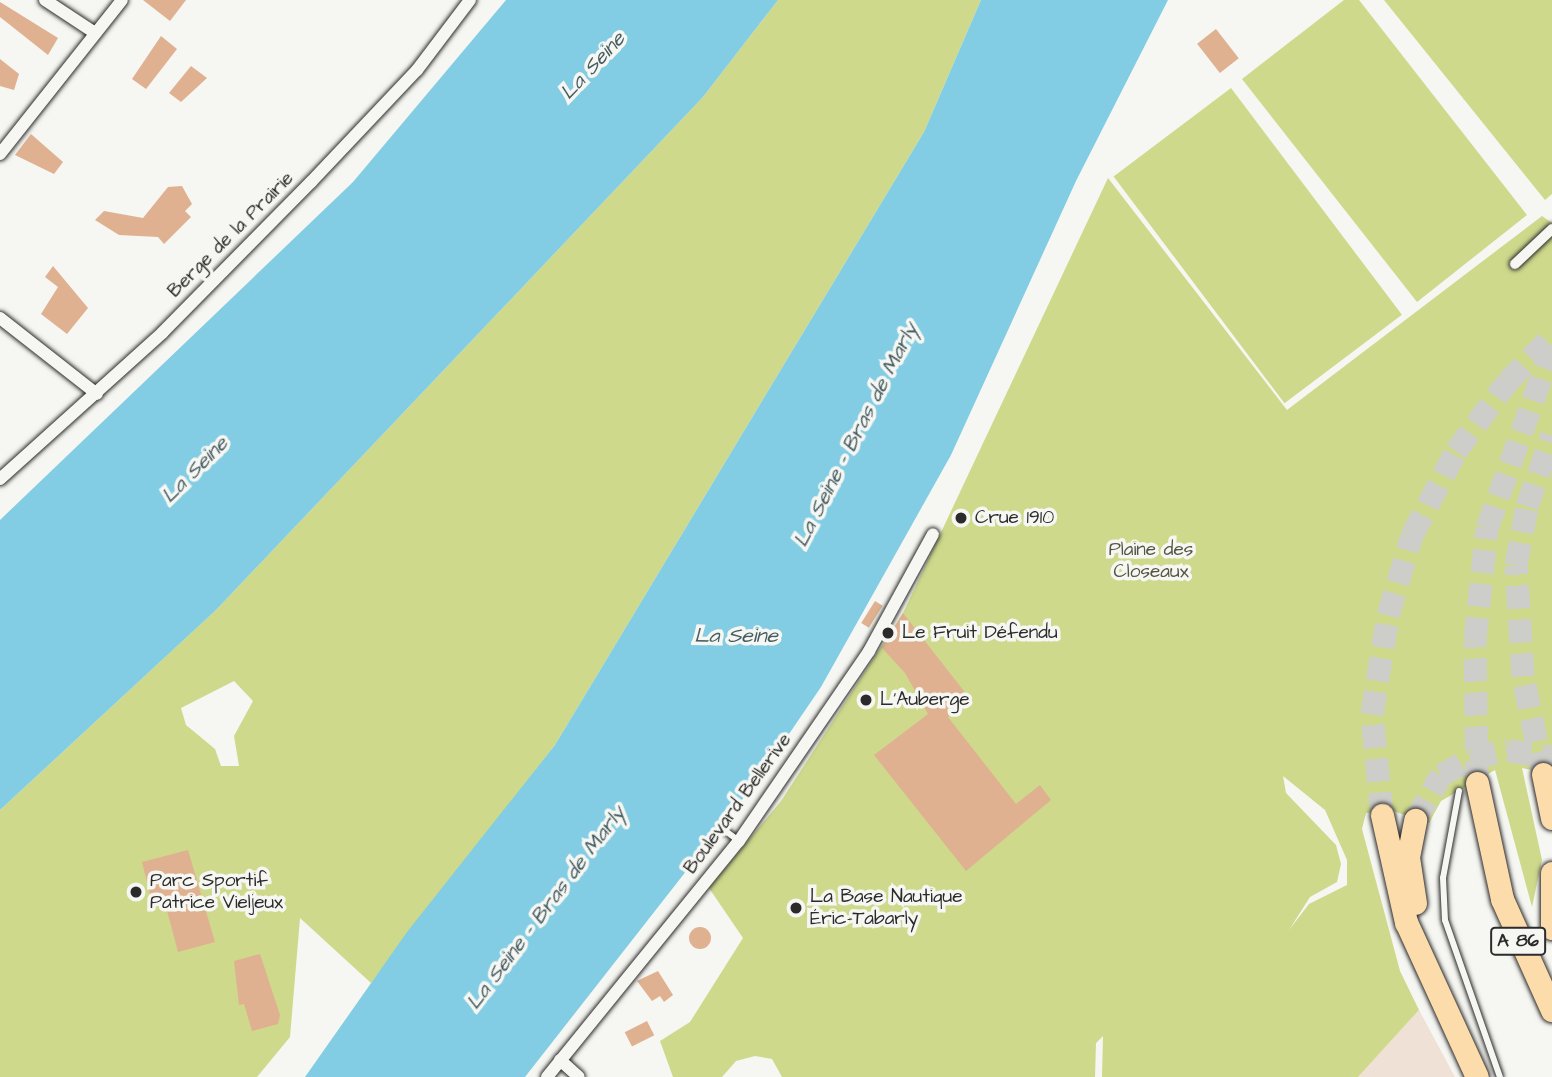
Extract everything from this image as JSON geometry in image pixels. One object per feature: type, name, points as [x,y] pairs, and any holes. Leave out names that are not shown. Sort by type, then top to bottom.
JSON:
[{"type":"highway","points":[[1543,774],[1552,818]]},
{"type":"highway","name":"A 86","points":[[1468,787],[1502,899],[1552,1010]]},
{"type":"highway","points":[[1382,815],[1406,922],[1477,1077]]},
{"type":"highway","points":[[1415,820],[1408,858],[1416,908],[1487,1077]]},
{"type":"highway","points":[[1552,873],[1552,928]]},
{"type":"street","points":[[46,0],[95,33]]},
{"type":"street","points":[[0,154],[122,0]]},
{"type":"street","name":"Berge de la Prairie","points":[[0,479],[97,394],[320,172],[417,70],[470,0]]},
{"type":"street","points":[[1515,264],[1552,229]]},
{"type":"street","points":[[0,318],[97,394]]},
{"type":"street","name":"Boulevard Bellerive","points":[[547,1077],[739,841],[869,650],[933,534]]},
{"type":"street","points":[[560,1060],[579,1077]]},
{"type":"lane","points":[[1468,787],[1443,909],[1500,1077]]},
{"type":"lane","points":[[723,829],[739,841]]},
{"type":"shaded area","points":[[1419,1010],[1455,1077],[1358,1077]]},
{"type":"green space","points":[[778,0],[981,0],[924,132],[555,745],[371,983],[300,918],[290,1037],[257,1077],[0,1077],[0,810],[216,610],[703,97]],"holes":[[[234,681],[253,701],[234,736],[239,766],[221,766],[215,749],[186,725],[181,708]]]},
{"type":"green space","points":[[1344,0],[1359,0],[1527,215],[1417,302],[1242,79]]},
{"type":"green space","points":[[1384,0],[1552,0],[1552,194],[1545,200]]},
{"type":"green space","points":[[1231,88],[1402,315],[1285,403],[1114,176]]},
{"type":"green space","name":"Plaine des Closeaux","points":[[1108,178],[1287,410],[1542,216],[1552,223],[1552,774],[1522,768],[1542,860],[1532,907],[1495,770],[1441,801],[1429,823],[1393,811],[1366,813],[1362,829],[1400,971],[1419,1010],[1358,1077],[1102,1077],[1103,1036],[1096,1043],[1095,1077],[782,1077],[772,1059],[755,1056],[736,1061],[722,1077],[673,1077],[660,1041],[690,1022],[743,938],[709,888],[781,801],[903,613]],"holes":[[[1283,776],[1325,810],[1347,860],[1347,885],[1309,904],[1289,930],[1310,897],[1337,882],[1341,864],[1336,845],[1286,793]]]},
{"type":"water","name":"La Seine","points":[[506,0],[778,0],[703,97],[216,610],[0,810],[0,520],[353,182]]},
{"type":"water","name":"La Seine","points":[[981,0],[1168,0],[1076,181],[951,455],[821,687],[759,778],[525,1077],[305,1077],[407,932],[555,745],[924,132]]},
{"type":"building","points":[[143,0],[186,0],[170,21]]},
{"type":"building","points":[[0,2],[58,38],[48,55],[0,17]]},
{"type":"building","points":[[1216,29],[1239,58],[1220,73],[1197,44]]},
{"type":"building","points":[[161,36],[177,49],[146,89],[132,79]]},
{"type":"building","points":[[0,59],[19,74],[14,90],[0,86]]},
{"type":"building","points":[[191,66],[207,78],[181,102],[169,93]]},
{"type":"building","points":[[31,134],[63,162],[54,174],[15,155]]},
{"type":"building","points":[[182,186],[192,204],[185,211],[191,217],[164,244],[158,237],[119,235],[95,220],[104,211],[143,218],[168,187]]},
{"type":"building","points":[[53,266],[88,308],[67,334],[41,314],[58,287],[45,277]]},
{"type":"building","points":[[875,601],[883,606],[869,628],[861,623]]},
{"type":"building","points":[[903,613],[967,695],[948,717],[1016,804],[1040,785],[1051,800],[966,871],[874,755],[928,714],[905,673],[882,648]]},
{"type":"building","points":[[188,850],[215,942],[178,952],[165,903],[153,906],[142,862]]},
{"type":"building","points":[[696,927],[704,927],[711,934],[711,942],[704,949],[696,949],[689,942],[689,934]]},
{"type":"building","points":[[260,954],[280,1015],[278,1024],[252,1031],[244,1004],[239,1005],[234,961]]},
{"type":"building","points":[[658,971],[673,995],[664,1002],[660,996],[652,1001],[637,981]]},
{"type":"building","points":[[647,1021],[654,1035],[632,1047],[625,1032]]},
{"type":"tunnel","points":[[1382,815],[1372,714],[1388,615],[1412,535],[1456,451],[1507,382],[1552,336]]},
{"type":"tunnel","points":[[1477,783],[1475,640],[1487,528],[1552,347]]},
{"type":"tunnel","points":[[1543,774],[1523,676],[1516,565],[1527,506],[1552,435]]},
{"type":"tunnel","points":[[1415,820],[1441,775],[1473,757],[1508,750],[1552,757]]},
{"type":"place","name":"Crue 1910","points":[[961,518]]},
{"type":"place","name":"Le Fruit Défendu","points":[[888,633]]},
{"type":"place","name":"L'Auberge","points":[[866,700]]},
{"type":"place","name":"Parc Sportif Patrice Vieljeux","points":[[136,892]]},
{"type":"place","name":"La Base Nautique Éric-Tabarly","points":[[796,908]]},
{"type":"water label","name":"La Seine - Bras de Marly","points":[[856,435]]},
{"type":"water label","name":"La Seine - Bras de Marly","points":[[546,908]]}]
